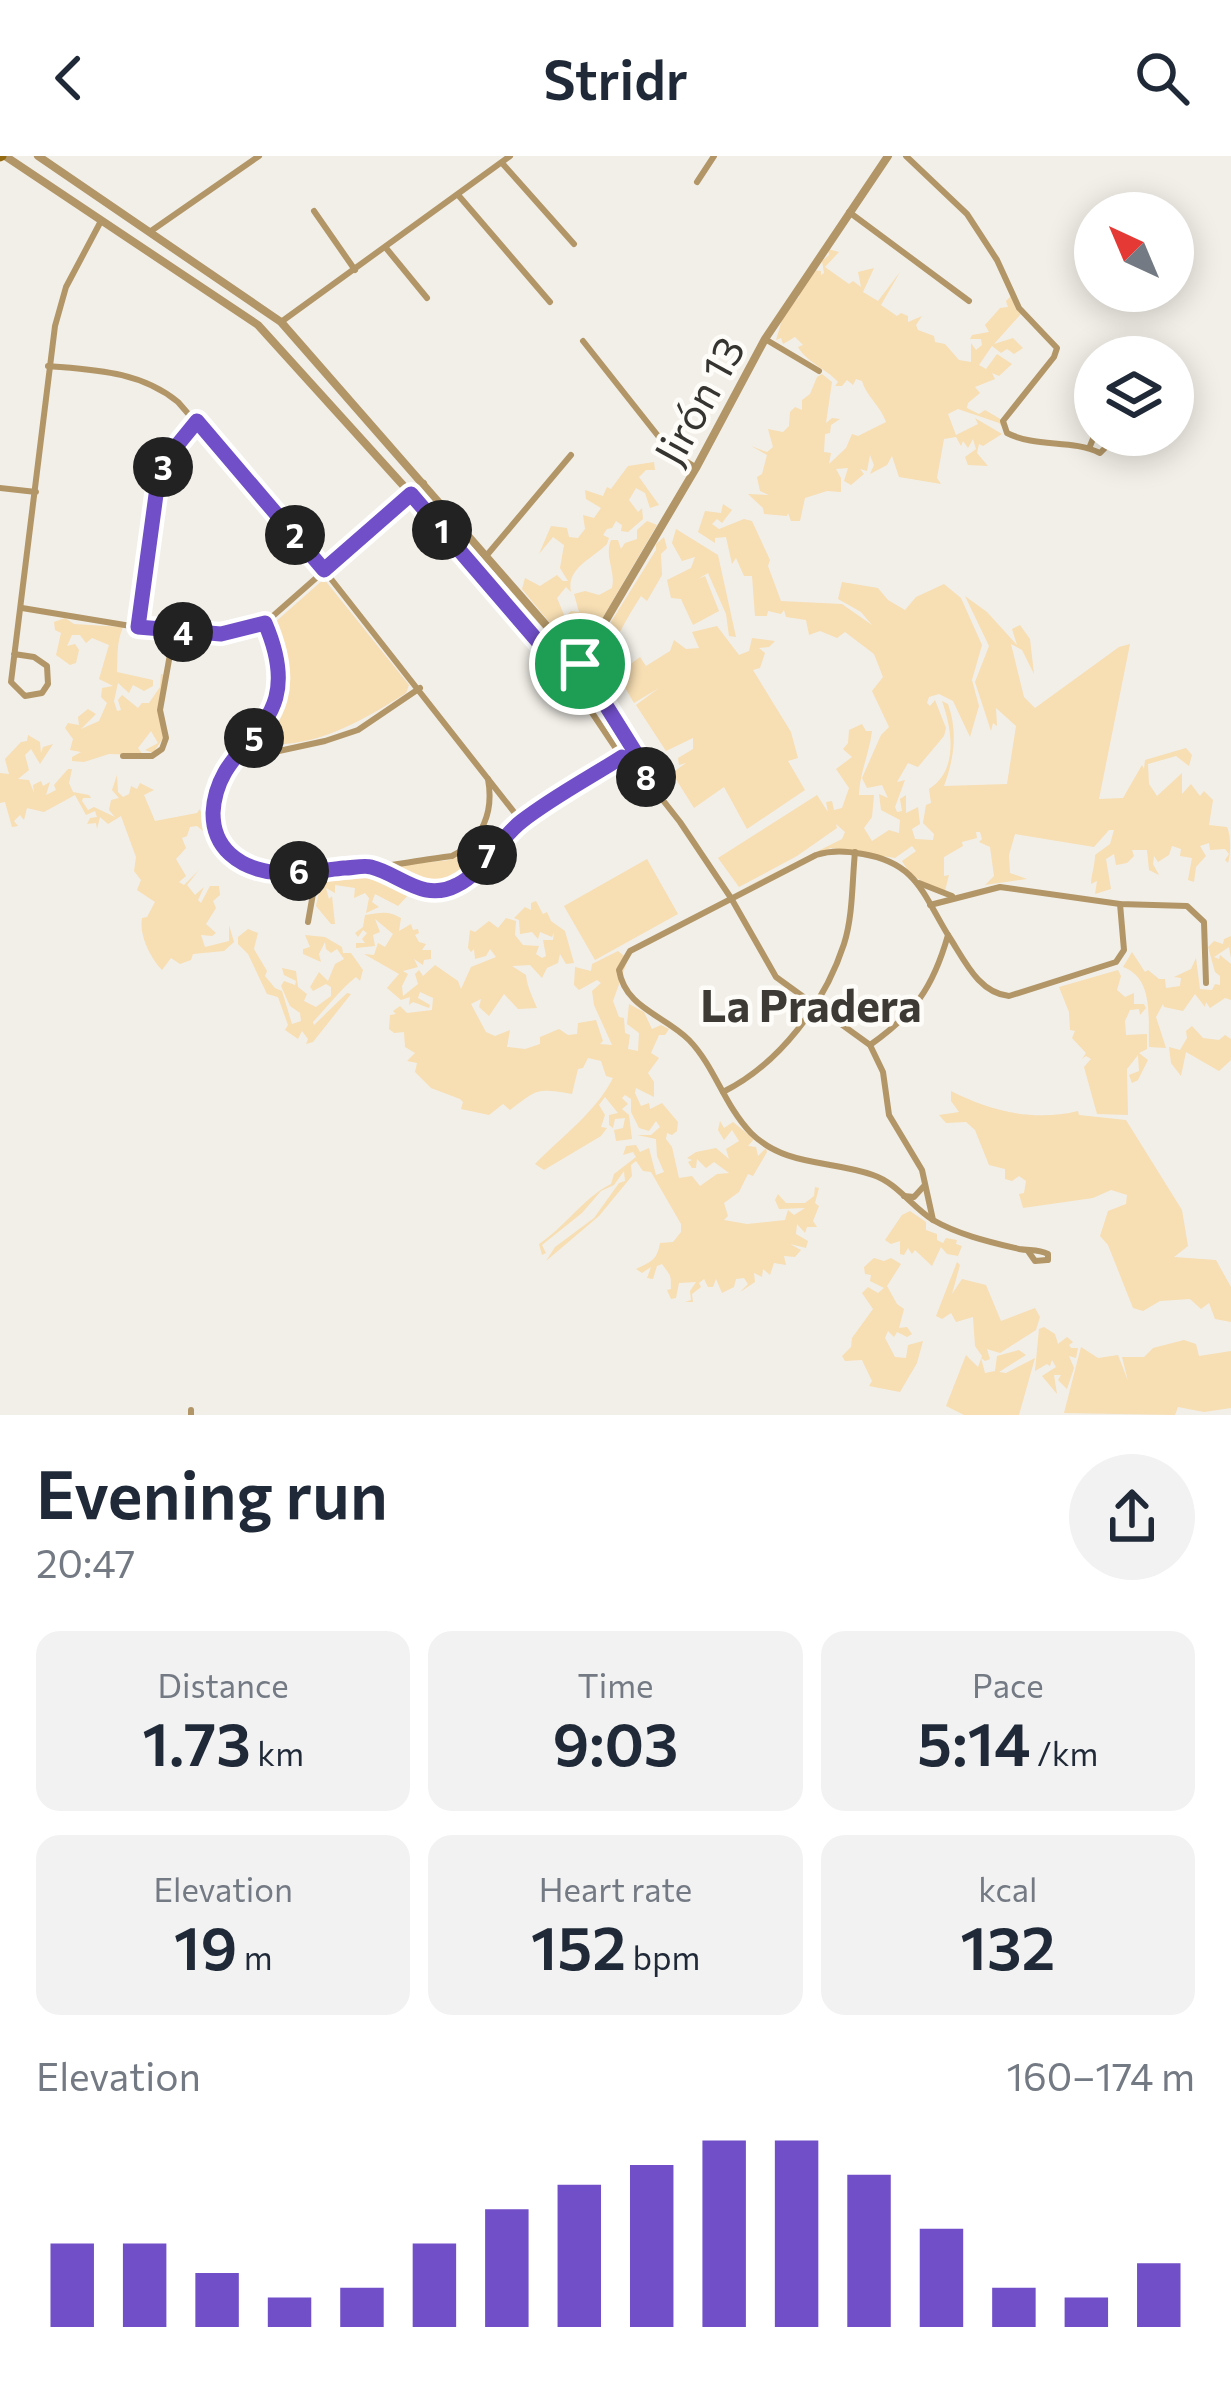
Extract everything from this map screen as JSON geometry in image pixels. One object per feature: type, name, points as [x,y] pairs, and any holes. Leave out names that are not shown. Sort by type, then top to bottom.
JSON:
[{"type":"street","points":[[3,156],[258,325],[411,494],[566,674],[636,778],[646,781],[680,821],[731,898],[769,968],[870,1045],[883,1072],[889,1115],[918,1160],[933,1220]]},
{"type":"street","points":[[38,156],[281,322],[580,664],[637,755],[646,781]]},
{"type":"street","points":[[151,231],[259,156]]},
{"type":"street","points":[[281,322],[510,156]]},
{"type":"street","points":[[697,182],[714,156]]},
{"type":"street","name":"Jirón 13","points":[[566,674],[580,664],[696,468],[765,339],[888,156]]},
{"type":"street","points":[[906,156],[967,214],[998,260],[1019,308],[1057,348],[1003,421],[1006,433],[1021,440],[1074,445]]},
{"type":"street","points":[[502,163],[574,244]]},
{"type":"street","points":[[459,196],[550,302]]},
{"type":"street","points":[[314,211],[355,270]]},
{"type":"street","points":[[849,212],[969,302]]},
{"type":"street","points":[[14,654],[34,657],[47,666],[49,675],[42,693],[25,696],[13,688],[14,654],[48,366],[66,287],[101,221]]},
{"type":"street","points":[[386,248],[428,298]]},
{"type":"street","points":[[765,339],[819,371]]},
{"type":"street","points":[[583,340],[670,451],[696,468]]},
{"type":"street","points":[[48,366],[150,383],[197,421],[420,688],[521,821]]},
{"type":"street","points":[[138,627],[158,480],[166,459],[197,421]]},
{"type":"street","points":[[487,555],[572,455]]},
{"type":"street","points":[[20,608],[174,632],[221,634],[265,623],[424,483]]},
{"type":"street","points":[[0,488],[36,492]]},
{"type":"street","points":[[265,623],[281,673],[270,714],[216,793],[214,827],[219,841],[246,866],[264,872],[317,871],[452,856],[474,840],[489,810],[488,774]]},
{"type":"street","points":[[122,756],[152,757],[166,738],[160,710],[174,632]]},
{"type":"street","points":[[236,760],[325,742],[358,730],[420,688]]},
{"type":"street","points":[[262,728],[263,742],[273,751]]},
{"type":"street","points":[[370,866],[421,889],[445,890],[475,874],[521,821],[622,757]]},
{"type":"street","points":[[474,840],[489,853]]},
{"type":"street","points":[[1028,1251],[950,1230],[874,1175],[807,1162],[753,1135],[692,1042],[625,993],[619,970],[630,951],[831,850],[896,862],[916,882],[992,993],[1009,996],[1116,962],[1124,950],[1120,904]]},
{"type":"street","points":[[723,1092],[765,1067],[812,1005],[844,944],[855,852]]},
{"type":"street","points":[[308,922],[317,871]]},
{"type":"street","points":[[916,882],[955,897]]},
{"type":"street","points":[[930,905],[1000,887],[1120,904],[1175,904],[1195,910],[1204,922],[1206,983]]},
{"type":"street","points":[[870,1045],[910,1015],[948,935]]},
{"type":"street","points":[[904,1196],[914,1197],[924,1186]]},
{"type":"shaded area","points":[[828,249],[839,252],[825,267],[849,284],[853,281],[861,287],[858,272],[874,268],[863,292],[878,301],[900,272],[881,305],[897,316],[908,316],[908,322],[922,316],[918,330],[945,344],[959,360],[971,362],[971,343],[976,350],[982,345],[981,339],[970,339],[972,335],[989,332],[985,325],[1000,308],[1008,307],[1011,296],[1021,314],[994,344],[1013,338],[1023,348],[1014,354],[992,346],[979,365],[986,369],[997,354],[1012,364],[999,376],[992,373],[995,379],[975,387],[980,393],[968,403],[967,408],[979,414],[985,410],[1002,420],[1004,429],[958,409],[948,414],[956,435],[978,424],[975,418],[1002,434],[979,444],[977,453],[988,466],[968,465],[965,457],[976,449],[973,439],[968,448],[956,437],[944,439],[937,478],[941,484],[899,477],[892,456],[887,465],[870,474],[874,465],[870,455],[867,471],[860,469],[864,474],[851,485],[844,481],[848,468],[836,469],[841,492],[805,498],[800,521],[791,521],[788,513],[764,514],[748,494],[769,495],[760,491],[757,477],[767,455],[751,446],[767,452],[773,447],[768,429],[783,432],[789,426],[790,412],[795,407],[802,410],[802,400],[817,377],[822,374],[832,382],[826,423],[840,419],[825,434],[829,464],[846,448],[852,434],[858,436],[886,422],[862,381],[856,379],[853,385],[847,380],[835,386],[838,382],[802,352],[798,347],[803,345],[795,337],[783,344],[781,338],[776,340],[784,313],[799,297],[800,289],[814,270],[824,273],[822,261]]},
{"type":"shaded area","points":[[654,462],[655,470],[646,470],[639,477],[659,505],[650,508],[645,493],[636,488],[629,500],[638,512],[642,508],[643,519],[628,532],[621,531],[616,521],[607,529],[603,535],[609,538],[607,544],[576,570],[571,592],[566,587],[557,598],[565,617],[571,611],[579,612],[574,594],[599,595],[612,588],[611,540],[618,540],[621,549],[637,539],[637,530],[647,521],[657,525],[579,658],[522,589],[525,578],[540,586],[557,575],[568,581],[560,568],[564,545],[553,537],[539,554],[551,526],[567,528],[569,537],[578,538],[585,529],[583,515],[594,518],[601,508],[586,499],[585,490],[603,496],[628,466]]},
{"type":"shaded area","points":[[723,504],[732,510],[722,523],[717,519],[712,524],[719,529],[744,519],[752,521],[770,560],[781,601],[842,604],[872,625],[861,612],[838,599],[842,582],[878,588],[905,610],[916,597],[944,584],[961,598],[982,645],[972,680],[979,706],[970,737],[953,701],[939,694],[929,697],[927,703],[930,706],[935,700],[946,728],[944,736],[918,767],[908,763],[897,782],[905,780],[895,807],[897,812],[902,811],[900,799],[906,795],[906,813],[918,807],[920,824],[912,829],[915,839],[933,840],[934,834],[923,823],[926,805],[931,803],[929,789],[939,781],[949,760],[950,736],[942,701],[948,704],[954,735],[944,786],[1007,784],[1016,726],[996,708],[997,726],[993,723],[991,731],[975,682],[989,646],[965,596],[1017,645],[1012,629],[1020,625],[1030,639],[1034,674],[1022,650],[1011,644],[1024,697],[1035,708],[1119,647],[1130,644],[1099,799],[1123,798],[1142,765],[1144,769],[1145,760],[1186,748],[1192,755],[1189,766],[1176,756],[1148,764],[1149,784],[1157,796],[1182,773],[1182,794],[1191,784],[1200,796],[1204,791],[1213,800],[1209,825],[1227,827],[1229,854],[1225,849],[1210,850],[1209,843],[1200,846],[1206,856],[1196,867],[1194,882],[1188,880],[1192,858],[1180,856],[1181,849],[1172,846],[1169,855],[1158,862],[1154,856],[1159,875],[1149,870],[1147,850],[1132,850],[1134,856],[1127,863],[1116,865],[1114,854],[1106,859],[1111,889],[1095,894],[1097,881],[1091,884],[1095,855],[1110,844],[1114,830],[1094,847],[1015,834],[1010,873],[1027,879],[985,885],[994,876],[990,847],[979,842],[980,832],[976,832],[977,838],[962,842],[963,846],[944,857],[944,876],[949,875],[945,891],[920,880],[906,867],[902,861],[916,851],[912,846],[895,858],[831,848],[740,890],[842,839],[845,832],[836,824],[837,828],[797,856],[739,887],[718,858],[817,795],[828,812],[826,802],[832,801],[834,810],[842,808],[849,788],[836,769],[852,757],[843,749],[849,730],[862,724],[872,731],[861,778],[859,795],[874,795],[872,817],[864,828],[872,841],[889,830],[899,833],[900,820],[881,810],[879,794],[888,798],[882,785],[867,788],[862,778],[889,727],[872,691],[883,677],[874,654],[845,632],[837,638],[820,631],[809,635],[806,620],[786,617],[784,610],[755,616],[752,576],[744,576],[736,558],[732,564],[726,537],[715,538],[715,543],[698,532],[705,511],[721,513]]},
{"type":"shaded area","points":[[676,529],[718,555],[736,637],[729,636],[726,614],[708,573],[698,579],[705,576],[719,611],[693,625],[681,599],[671,598],[667,580],[691,568],[695,557],[682,561],[672,543]]},
{"type":"shaded area","points":[[664,537],[662,575],[647,601],[641,596],[630,614],[600,667],[607,673],[600,681],[586,662]]},
{"type":"shaded area","points":[[324,579],[409,685],[406,693],[341,729],[306,741],[269,744],[263,733],[286,673],[273,624]]},
{"type":"shaded area","points":[[65,618],[74,624],[123,627],[117,672],[153,680],[153,686],[144,691],[133,685],[129,693],[118,683],[117,711],[122,695],[138,708],[149,703],[160,687],[161,674],[166,675],[159,711],[164,737],[153,753],[145,750],[158,743],[151,731],[138,748],[143,755],[109,754],[72,761],[81,752],[70,750],[73,739],[65,728],[68,723],[79,725],[78,717],[88,709],[96,714],[81,729],[99,721],[107,703],[101,697],[102,688],[113,686],[99,679],[109,645],[92,638],[86,643],[80,635],[72,635],[67,646],[75,644],[79,650],[76,663],[70,665],[56,655],[61,633],[54,622]]},
{"type":"shaded area","points":[[717,626],[739,655],[749,651],[752,638],[775,641],[759,648],[765,653],[760,668],[753,670],[791,732],[798,758],[788,761],[805,790],[747,829],[724,787],[694,808],[672,773],[686,763],[679,765],[678,758],[693,749],[693,738],[666,751],[636,705],[659,688],[634,703],[617,674],[640,657],[646,666],[670,651],[674,640],[686,649],[699,648],[692,632]]},
{"type":"shaded area","points":[[28,735],[40,742],[41,753],[53,744],[40,764],[31,749],[25,755],[29,770],[18,779],[29,780],[34,793],[33,785],[41,781],[43,786],[50,782],[46,795],[56,790],[54,785],[72,769],[69,783],[73,792],[89,795],[82,801],[88,810],[94,807],[115,817],[109,810],[111,800],[119,798],[112,790],[117,775],[123,797],[140,783],[154,790],[144,795],[155,821],[200,809],[202,816],[210,814],[212,838],[197,826],[182,838],[186,848],[176,859],[186,876],[179,882],[184,885],[199,870],[187,885],[195,895],[204,887],[201,903],[210,886],[219,886],[220,895],[213,901],[216,908],[206,924],[216,933],[201,935],[205,947],[229,941],[229,925],[234,942],[224,951],[193,954],[180,964],[171,958],[162,970],[142,931],[142,918],[155,902],[137,890],[141,880],[134,871],[136,857],[121,816],[108,824],[100,817],[97,829],[96,823],[87,824],[97,817],[95,811],[86,815],[75,795],[44,812],[27,808],[24,820],[20,815],[14,821],[18,826],[12,827],[5,802],[0,803],[0,773],[9,774],[5,759]]},
{"type":"shaded area","points":[[480,851],[473,864],[462,874],[435,885],[406,883],[382,867],[450,860]]},
{"type":"shaded area","points":[[647,859],[678,914],[595,960],[564,906]]},
{"type":"shaded area","points":[[355,871],[362,877],[366,872],[381,875],[411,892],[398,906],[375,894],[372,902],[379,907],[366,913],[369,898],[365,893],[354,898],[355,888],[335,885],[335,893],[326,888],[329,899],[332,896],[335,924],[331,924],[316,906],[323,872]]},
{"type":"shaded area","points":[[536,901],[543,914],[547,912],[565,931],[574,963],[566,964],[560,954],[558,963],[547,968],[542,978],[530,965],[512,966],[526,975],[537,1008],[518,1009],[504,994],[489,1016],[479,1007],[481,999],[471,1004],[486,1032],[495,1036],[510,1030],[507,1047],[525,1049],[559,1029],[577,1034],[578,1023],[596,1020],[600,1044],[612,1045],[594,1005],[592,991],[601,983],[597,980],[579,990],[574,985],[575,967],[591,971],[592,964],[618,951],[628,959],[613,1001],[630,1035],[628,1049],[638,1051],[639,1033],[627,1024],[629,1004],[644,1012],[652,1029],[661,1025],[669,1029],[659,1035],[651,1053],[659,1058],[648,1073],[654,1082],[654,1097],[636,1088],[635,1093],[641,1106],[649,1103],[650,1109],[662,1103],[678,1122],[677,1131],[667,1133],[666,1139],[679,1178],[692,1176],[700,1186],[717,1174],[729,1173],[714,1162],[706,1168],[697,1159],[692,1168],[687,1158],[716,1148],[729,1159],[726,1149],[739,1141],[732,1130],[724,1140],[718,1130],[720,1121],[724,1128],[733,1122],[754,1139],[748,1146],[756,1147],[758,1156],[766,1148],[767,1152],[753,1176],[748,1174],[739,1192],[724,1203],[728,1216],[724,1220],[747,1224],[785,1220],[788,1210],[794,1215],[805,1208],[779,1209],[778,1194],[786,1203],[805,1203],[814,1196],[815,1187],[819,1188],[813,1221],[817,1227],[807,1227],[805,1233],[797,1224],[796,1234],[808,1241],[806,1248],[790,1244],[801,1250],[795,1257],[784,1256],[786,1265],[774,1263],[770,1275],[763,1269],[762,1277],[754,1273],[755,1282],[740,1292],[748,1284],[744,1278],[736,1279],[734,1287],[722,1293],[716,1279],[708,1287],[704,1279],[692,1294],[693,1302],[685,1302],[691,1300],[690,1291],[696,1282],[679,1283],[676,1298],[671,1299],[667,1290],[671,1277],[662,1264],[653,1279],[647,1278],[651,1267],[642,1273],[636,1269],[653,1259],[660,1243],[673,1242],[681,1224],[651,1172],[643,1171],[636,1161],[631,1165],[632,1176],[599,1216],[546,1261],[555,1247],[594,1218],[625,1181],[624,1171],[614,1185],[601,1191],[542,1245],[546,1253],[542,1255],[539,1244],[636,1157],[633,1152],[623,1155],[626,1146],[636,1145],[640,1152],[649,1148],[656,1175],[664,1172],[656,1139],[637,1135],[651,1135],[660,1127],[656,1121],[649,1131],[639,1128],[631,1099],[625,1095],[622,1098],[628,1104],[622,1109],[629,1115],[632,1139],[616,1141],[614,1130],[623,1128],[625,1118],[615,1119],[613,1128],[609,1125],[609,1115],[618,1113],[605,1097],[599,1105],[605,1115],[601,1127],[607,1128],[601,1136],[544,1170],[535,1164],[588,1113],[613,1078],[606,1076],[601,1061],[588,1058],[578,1069],[572,1094],[538,1092],[510,1110],[503,1104],[489,1115],[461,1109],[460,1099],[431,1088],[415,1072],[417,1063],[407,1061],[415,1053],[405,1047],[404,1032],[389,1029],[390,1015],[400,1006],[407,1013],[432,1010],[433,998],[420,992],[418,998],[429,1008],[409,1005],[410,997],[401,1000],[387,988],[399,974],[364,954],[374,955],[378,943],[385,947],[393,934],[375,919],[380,932],[373,935],[375,946],[356,948],[356,943],[365,943],[362,939],[367,933],[363,930],[358,937],[355,933],[363,927],[365,915],[392,914],[401,918],[399,931],[411,924],[413,930],[418,929],[419,942],[426,944],[422,950],[431,950],[431,959],[423,965],[414,959],[418,967],[403,971],[408,974],[403,996],[418,984],[415,974],[419,970],[423,976],[435,965],[458,981],[461,989],[471,967],[496,957],[490,949],[486,956],[475,959],[474,949],[468,948],[470,930],[475,932],[489,921],[498,928],[506,918],[516,921],[515,935],[523,945],[539,946],[536,954],[546,956],[543,940],[553,940],[554,932],[552,937],[540,932],[538,939],[532,932],[520,934],[519,920],[514,918],[525,907],[531,910]]},
{"type":"shaded area","points":[[248,929],[258,933],[254,949],[267,971],[265,976],[282,991],[292,1024],[301,1021],[300,1013],[290,1006],[281,986],[284,981],[295,985],[296,981],[284,975],[282,968],[296,971],[298,987],[307,994],[304,1001],[316,1007],[331,996],[331,987],[326,984],[313,991],[310,987],[319,972],[328,981],[335,964],[344,959],[337,949],[331,953],[326,949],[325,942],[321,962],[303,954],[310,947],[305,935],[325,937],[342,947],[363,970],[360,981],[356,977],[350,982],[313,1022],[351,994],[313,1042],[306,1044],[302,1031],[298,1039],[285,1030],[288,1025],[278,997],[267,994],[248,954],[238,944],[238,937]]},
{"type":"shaded area","points":[[1231,936],[1231,958],[1229,947],[1214,957],[1220,955],[1231,964],[1231,1000],[1225,998],[1210,1008],[1195,994],[1183,1011],[1163,1004],[1156,1017],[1166,1048],[1149,1047],[1145,990],[1133,972],[1123,967],[1132,952],[1145,972],[1165,979],[1166,988],[1180,986],[1181,978],[1174,977],[1191,969],[1196,958],[1200,989],[1212,990],[1220,985],[1220,976],[1208,947],[1214,941],[1223,944]]},
{"type":"shaded area","points":[[1118,970],[1117,990],[1125,997],[1134,993],[1134,1004],[1146,1008],[1140,1015],[1139,1009],[1130,1010],[1125,1021],[1126,1035],[1147,1034],[1147,1049],[1139,1053],[1148,1060],[1132,1083],[1129,1075],[1139,1071],[1138,1055],[1127,1069],[1128,1115],[1097,1114],[1084,1067],[1091,1059],[1082,1059],[1086,1053],[1072,1038],[1075,1031],[1070,1030],[1059,987]]},
{"type":"shaded area","points":[[1192,1026],[1203,1038],[1219,1040],[1225,1035],[1231,1039],[1231,1060],[1219,1071],[1186,1052],[1181,1076],[1171,1063],[1169,1047],[1180,1050]]},
{"type":"shaded area","points":[[951,1091],[1013,1113],[1078,1111],[1079,1115],[1126,1120],[1182,1210],[1188,1246],[1174,1257],[1216,1260],[1231,1287],[1231,1322],[1215,1319],[1209,1303],[1201,1309],[1190,1299],[1160,1301],[1143,1311],[1133,1308],[1100,1236],[1108,1211],[1126,1204],[1127,1195],[1111,1190],[1093,1198],[1023,1208],[1019,1194],[1024,1193],[1026,1181],[1019,1176],[1005,1179],[1005,1169],[989,1165],[975,1130],[966,1122],[946,1123],[939,1115],[959,1112]]},
{"type":"shaded area","points":[[910,1211],[926,1222],[926,1230],[937,1234],[937,1240],[957,1240],[962,1246],[958,1256],[941,1247],[932,1266],[915,1250],[912,1254],[908,1248],[900,1254],[900,1241],[885,1240]]},
{"type":"shaded area","points":[[874,1258],[891,1258],[901,1264],[887,1286],[904,1309],[899,1328],[907,1327],[912,1334],[907,1337],[897,1332],[894,1337],[888,1331],[885,1338],[895,1357],[906,1358],[908,1345],[923,1341],[900,1392],[869,1386],[872,1381],[862,1360],[845,1361],[842,1356],[873,1309],[862,1293],[868,1287],[878,1293],[884,1288],[865,1274],[864,1267]]},
{"type":"shaded area","points":[[957,1262],[952,1294],[962,1279],[986,1285],[1001,1321],[1035,1308],[1040,1317],[1036,1330],[1000,1353],[987,1349],[990,1359],[981,1358],[973,1317],[956,1322],[951,1313],[942,1319],[936,1316]]},
{"type":"shaded area","points":[[1039,1329],[1055,1334],[1058,1344],[1067,1337],[1073,1342],[1071,1348],[1078,1348],[1076,1358],[1069,1356],[1074,1368],[1067,1389],[1058,1380],[1061,1375],[1054,1375],[1057,1394],[1042,1376],[1056,1367],[1052,1360],[1050,1366],[1035,1371]]},
{"type":"shaded area","points":[[1184,1340],[1196,1344],[1199,1356],[1231,1351],[1231,1408],[1204,1412],[1178,1407],[1175,1415],[1064,1413],[1081,1347],[1098,1358],[1118,1355],[1128,1381],[1122,1357],[1144,1357],[1153,1348]]},
{"type":"shaded area","points":[[1019,1350],[1026,1355],[999,1372],[1006,1373],[1035,1358],[1019,1415],[964,1415],[946,1406],[966,1355],[978,1367],[981,1358],[985,1373],[995,1371],[997,1356]]},
{"type":"district","name":"La Pradera","points":[[811,1003]]},
{"type":"route","points":[[197,421],[324,570],[411,494],[566,674],[580,664],[637,755],[646,781],[636,778],[622,757],[521,821],[475,874],[445,890],[421,889],[370,866],[264,872],[246,866],[219,841],[213,812],[225,776],[270,714],[281,673],[277,651],[265,623],[221,634],[138,627],[158,480],[166,459],[197,421]]}]
